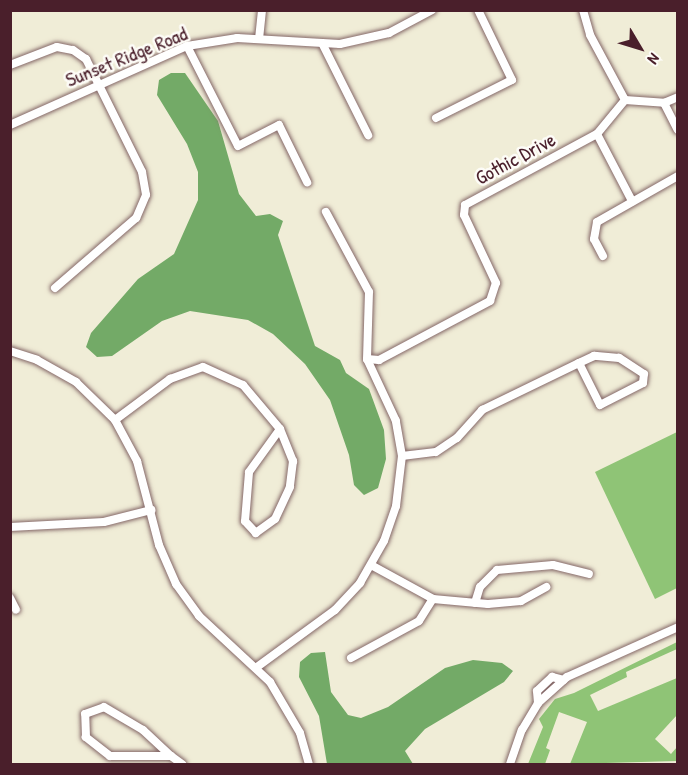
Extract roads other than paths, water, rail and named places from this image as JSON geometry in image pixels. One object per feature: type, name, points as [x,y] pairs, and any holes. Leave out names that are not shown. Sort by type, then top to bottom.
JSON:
[{"type":"street","points":[[259,39],[262,10]]},
{"type":"street","name":"Sunset Ridge Road","points":[[10,125],[187,46],[216,40],[259,39],[323,45],[388,33],[432,10]]},
{"type":"street","points":[[436,118],[512,80],[478,10]]},
{"type":"street","points":[[583,10],[590,35],[625,100],[664,103],[678,97]]},
{"type":"street","points":[[323,45],[368,135]]},
{"type":"street","points":[[187,46],[238,146],[279,125],[307,182]]},
{"type":"street","points":[[10,65],[57,47],[73,50],[87,59],[142,172],[146,195],[131,223],[55,288]]},
{"type":"street","name":"Gothic Drive","points":[[367,359],[379,360],[490,301],[496,284],[464,215],[465,205],[478,195],[597,134],[625,100]]},
{"type":"street","points":[[664,103],[678,130]]},
{"type":"street","points":[[597,134],[632,201]]},
{"type":"street","points":[[603,256],[594,239],[597,222],[678,176]]},
{"type":"street","points":[[257,667],[335,610],[360,583],[384,541],[396,506],[402,456],[396,421],[367,359],[369,292],[326,212]]},
{"type":"street","points":[[10,351],[58,370],[115,420],[137,461],[167,566],[186,599],[257,667],[286,705],[309,765]]},
{"type":"street","points":[[402,456],[436,452],[458,438],[482,410],[579,363],[594,356],[619,358],[645,374],[643,383],[600,405],[579,363]]},
{"type":"street","points":[[115,420],[170,379],[203,367],[243,385],[280,429],[293,461],[290,487],[275,519],[256,533],[245,520],[249,472],[280,429]]},
{"type":"street","points":[[10,527],[104,522],[151,510]]},
{"type":"street","points":[[370,565],[433,599],[475,603],[520,601],[546,587]]},
{"type":"street","points":[[475,603],[480,587],[497,570],[553,565],[589,574]]},
{"type":"street","points":[[10,598],[16,610]]},
{"type":"street","points":[[351,658],[419,621],[433,599]]},
{"type":"street","points":[[510,765],[522,730],[538,703],[564,680],[678,627]]},
{"type":"street","points":[[171,756],[110,756],[86,737],[85,714],[104,706],[143,730],[182,765]]}]
